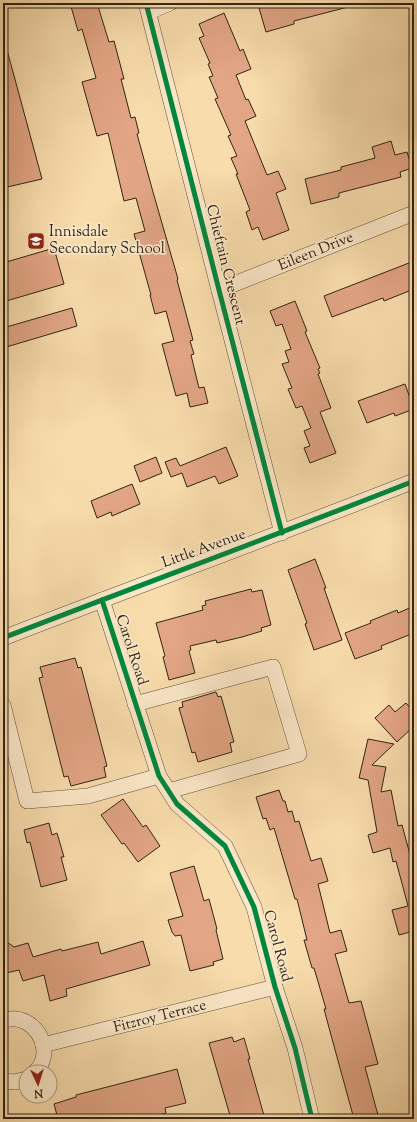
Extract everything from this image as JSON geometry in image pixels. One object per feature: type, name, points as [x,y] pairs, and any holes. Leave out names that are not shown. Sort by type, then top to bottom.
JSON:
[{"type":"street","points":[[148,8],[170,3]]},
{"type":"street","name":"Chieftain Crescent","points":[[148,8],[282,533]]},
{"type":"street","name":"Eileen Drive","points":[[219,290],[414,213]]},
{"type":"street","name":"Little Avenue","points":[[3,638],[282,533],[414,481]]},
{"type":"street","name":"Carol Road","points":[[102,600],[159,776],[177,804],[225,846],[254,907],[275,987],[295,1048],[312,1119]]},
{"type":"street","points":[[135,704],[273,666],[299,754],[169,791]]},
{"type":"street","points":[[3,705],[27,801],[88,796],[159,776]]},
{"type":"street","name":"Fitzroy Terrace","points":[[43,1045],[275,987]]},
{"type":"street","points":[[3,1020],[16,1019],[30,1024],[39,1034],[43,1045],[44,1056],[41,1064]]},
{"type":"street","points":[[3,1081],[18,1081]]},
{"type":"building","points":[[70,3],[97,3],[109,42],[114,41],[124,79],[121,79],[131,118],[135,117],[139,133],[137,134],[178,279],[177,280],[193,340],[190,341],[194,354],[191,355],[199,388],[204,387],[208,403],[190,407],[187,393],[176,396],[162,344],[174,341],[166,311],[155,314],[134,234],[145,231],[136,198],[124,201],[108,133],[97,136],[82,82],[96,78],[82,29],[78,31]]},
{"type":"building","points":[[277,3],[347,3],[348,7],[294,21],[294,24],[266,32],[259,8]]},
{"type":"building","points":[[224,13],[240,51],[243,49],[251,69],[236,75],[246,100],[248,99],[256,116],[245,121],[267,175],[278,171],[286,189],[276,193],[289,230],[263,240],[258,227],[252,230],[246,212],[250,210],[231,158],[237,156],[228,136],[231,135],[215,99],[218,98],[209,77],[213,76],[208,64],[210,63],[199,38],[204,36],[199,24]]},
{"type":"building","points":[[3,50],[7,50],[42,179],[3,188]]},
{"type":"building","points":[[391,141],[395,155],[407,152],[412,168],[400,172],[401,177],[339,193],[339,197],[311,204],[305,179],[341,170],[341,167],[375,158],[372,147]]},
{"type":"building","points":[[54,248],[64,284],[3,302],[3,263]]},
{"type":"building","points":[[414,261],[414,289],[384,301],[383,298],[332,317],[324,296]]},
{"type":"building","points":[[295,301],[307,331],[305,332],[320,368],[318,369],[320,373],[318,374],[331,408],[320,412],[336,453],[310,463],[304,448],[310,446],[304,431],[311,428],[302,406],[296,408],[288,389],[292,388],[282,364],[289,362],[285,351],[291,349],[282,324],[276,326],[270,311]]},
{"type":"building","points":[[72,308],[77,326],[3,348],[3,328]]},
{"type":"building","points":[[405,384],[414,409],[395,416],[394,413],[367,423],[358,401]]},
{"type":"building","points":[[226,447],[238,476],[219,484],[215,476],[187,487],[182,473],[171,477],[165,462],[176,458],[180,466]]},
{"type":"building","points":[[156,457],[162,473],[140,482],[134,466]]},
{"type":"building","points":[[132,484],[140,504],[112,516],[111,512],[97,518],[91,501]]},
{"type":"building","points":[[315,559],[326,588],[324,588],[342,640],[314,650],[305,624],[307,623],[288,570]]},
{"type":"building","points":[[251,589],[252,592],[262,590],[271,625],[261,628],[262,631],[242,637],[217,643],[216,640],[190,646],[191,650],[189,651],[195,673],[169,680],[163,657],[165,656],[156,623],[203,610],[202,606],[206,605],[205,601]]},
{"type":"building","points":[[414,606],[414,633],[381,646],[382,649],[355,659],[345,633],[371,623],[370,621],[397,610],[398,613]]},
{"type":"building","points":[[75,658],[78,668],[81,667],[107,766],[104,767],[106,777],[71,786],[68,776],[64,777],[39,678],[43,677],[40,667]]},
{"type":"building","points":[[216,692],[218,697],[221,696],[234,742],[230,743],[232,752],[198,762],[195,752],[192,753],[179,708],[183,707],[182,702]]},
{"type":"building","points":[[406,703],[414,712],[414,726],[397,742],[375,718],[389,705],[395,712]]},
{"type":"building","points":[[368,739],[394,744],[372,765],[386,767],[381,792],[391,790],[398,826],[402,825],[412,862],[414,861],[414,931],[399,935],[392,910],[408,906],[396,861],[393,862],[390,848],[373,853],[368,835],[377,832],[368,780],[359,778]]},
{"type":"building","points":[[279,790],[283,801],[285,801],[288,812],[292,811],[295,822],[299,821],[311,861],[321,858],[328,881],[318,884],[330,933],[341,930],[347,951],[335,954],[349,1003],[361,1001],[378,1064],[365,1067],[379,1119],[354,1119],[324,1009],[326,1009],[304,940],[307,940],[297,899],[295,899],[274,828],[270,830],[266,818],[263,819],[256,797]]},
{"type":"building","points":[[123,799],[143,827],[146,825],[160,846],[138,862],[124,843],[122,844],[101,815]]},
{"type":"building","points":[[49,823],[52,835],[57,833],[64,857],[61,857],[67,880],[41,887],[30,842],[27,843],[24,830]]},
{"type":"building","points":[[194,866],[204,901],[209,899],[223,959],[213,962],[214,965],[190,971],[181,935],[175,936],[168,920],[183,916],[170,873]]},
{"type":"building","points":[[3,939],[14,947],[28,943],[33,957],[61,949],[62,951],[98,942],[101,954],[143,941],[150,965],[66,989],[67,996],[50,1001],[44,975],[23,981],[19,970],[6,973],[3,962]]},
{"type":"building","points":[[232,1037],[234,1042],[244,1038],[250,1059],[248,1059],[265,1119],[231,1119],[209,1043]]},
{"type":"building","points":[[177,1069],[186,1103],[165,1108],[166,1113],[145,1119],[58,1119],[54,1104],[58,1104],[76,1097],[76,1095]]},
{"type":"cycle path","points":[[146,3],[282,533]]},
{"type":"cycle path","points":[[3,638],[414,481]]},
{"type":"cycle path","points":[[102,600],[159,776],[177,804],[225,846],[254,907],[275,987],[295,1048],[312,1119]]},
{"type":"place","name":"Innisdale Secondary School","points":[[36,241]]}]
